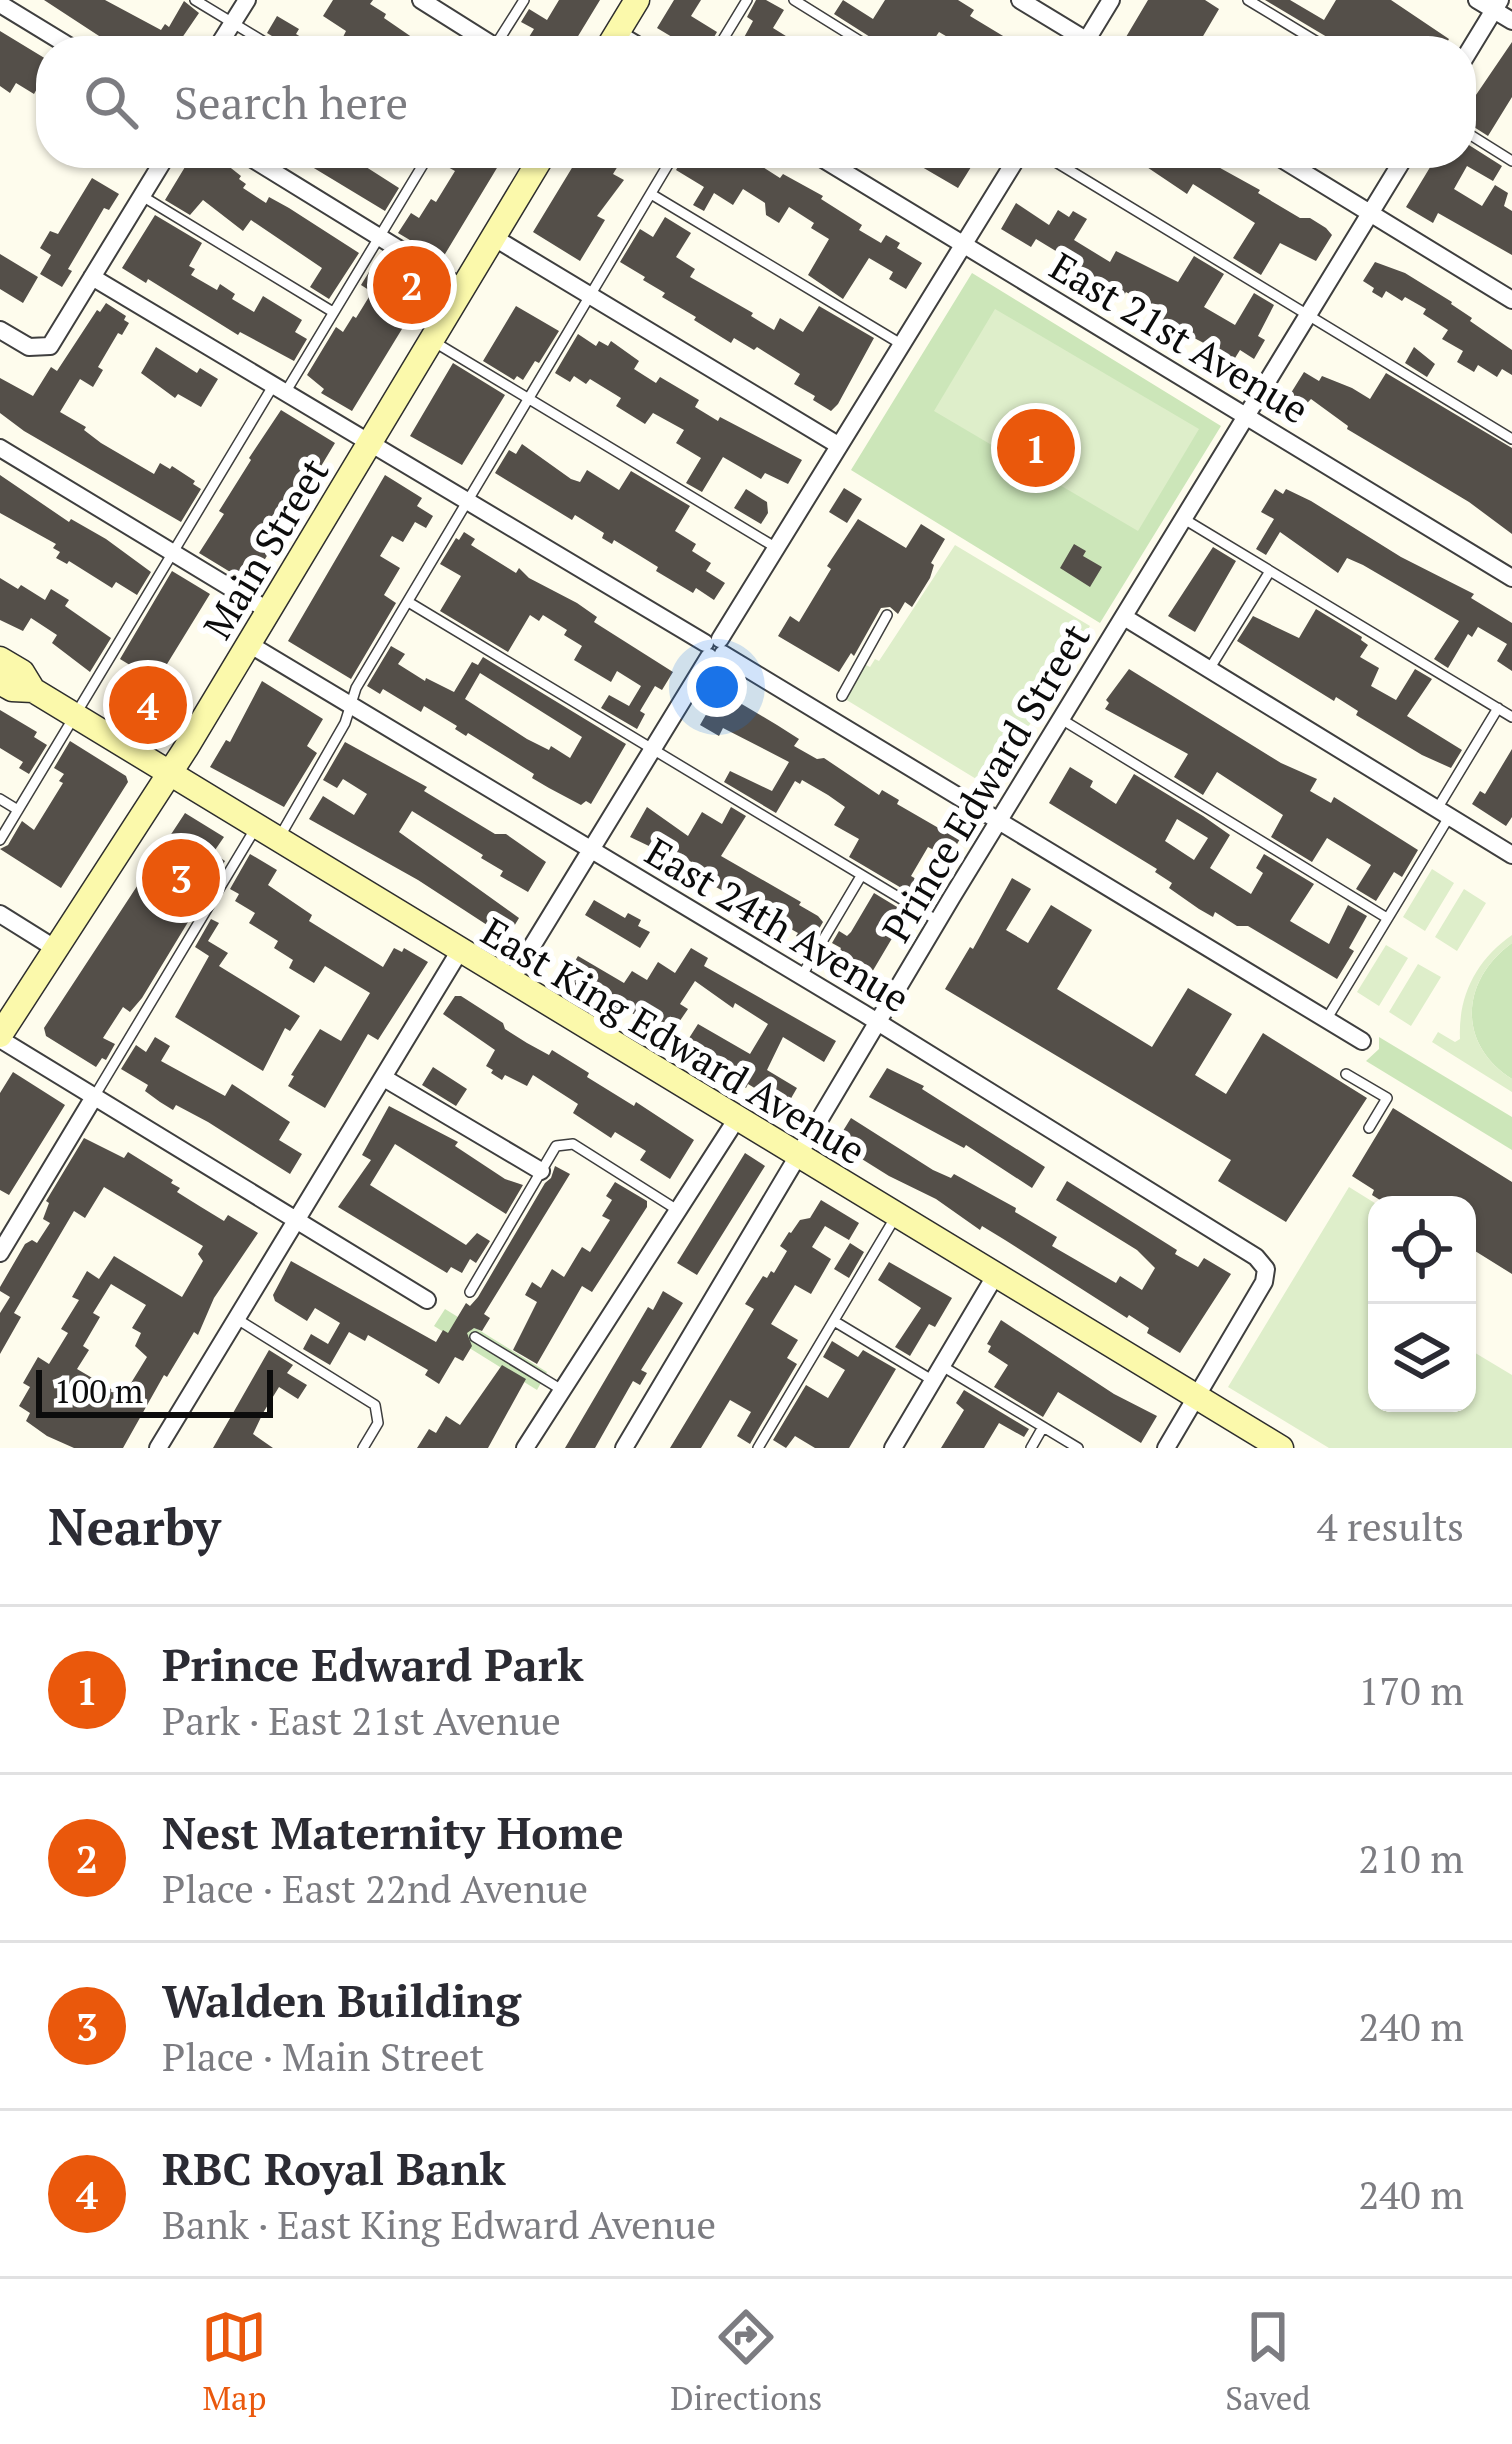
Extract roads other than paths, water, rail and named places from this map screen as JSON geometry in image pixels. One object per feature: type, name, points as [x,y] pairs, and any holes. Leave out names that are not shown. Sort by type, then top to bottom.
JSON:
[{"type":"main road","points":[[615,36],[637,0]]},
{"type":"main road","name":"Main Street","points":[[0,1037],[170,775],[535,168]]},
{"type":"main road","name":"East King Edward Avenue","points":[[0,659],[22,672],[32,690]]},
{"type":"main road","name":"East King Edward Avenue","points":[[0,682],[12,689],[32,690],[1281,1448]]},
{"type":"street","points":[[225,36],[247,0]]},
{"type":"street","points":[[421,0],[475,36]]},
{"type":"street","points":[[1020,0],[1070,36]]},
{"type":"street","points":[[1089,36],[1111,0]]},
{"type":"street","points":[[1474,36],[1490,3],[1512,21]]},
{"type":"street","points":[[0,4],[52,36]]},
{"type":"street","points":[[0,330],[39,349],[50,346],[159,168]]},
{"type":"street","points":[[267,168],[462,288]]},
{"type":"street","name":"East 21st Avenue","points":[[839,168],[1512,578]]},
{"type":"street","points":[[511,982],[1010,168]]},
{"type":"street","points":[[1296,168],[1512,300]]},
{"type":"street","name":"Prince Edward Street","points":[[624,1448],[938,921],[1398,168]]},
{"type":"street","points":[[493,237],[838,445]]},
{"type":"street","points":[[92,277],[1361,1041]]},
{"type":"street","points":[[0,448],[269,611]]},
{"type":"street","points":[[1124,617],[1512,855]]},
{"type":"street","name":"East 24th Avenue","points":[[249,644],[877,1022],[1256,1257],[1266,1269],[1264,1282],[1196,1398]]},
{"type":"street","points":[[0,914],[56,949]]},
{"type":"street","points":[[158,1448],[459,952]]},
{"type":"street","points":[[0,1037],[427,1300]]},
{"type":"street","points":[[384,1078],[541,1172]]},
{"type":"street","points":[[0,1253],[94,1097]]},
{"type":"street","points":[[526,1448],[736,1120]]},
{"type":"street","points":[[893,1448],[995,1276]]},
{"type":"street","points":[[1166,1448],[1196,1398]]},
{"type":"lane","points":[[195,0],[254,36]]},
{"type":"lane","points":[[504,36],[524,0]]},
{"type":"lane","points":[[725,36],[747,0]]},
{"type":"lane","points":[[794,0],[853,36]]},
{"type":"lane","points":[[1248,0],[1307,36]]},
{"type":"lane","points":[[1476,139],[1512,161]]},
{"type":"lane","points":[[0,840],[171,552],[333,312],[421,168]]},
{"type":"lane","points":[[94,1097],[103,1076],[345,723],[356,688],[666,168]]},
{"type":"lane","points":[[1066,168],[1512,439]]},
{"type":"lane","points":[[651,194],[901,344]]},
{"type":"lane","points":[[142,196],[333,312]]},
{"type":"lane","points":[[431,340],[776,547]]},
{"type":"lane","points":[[1184,519],[1512,717]]},
{"type":"lane","points":[[1210,669],[1270,571]]},
{"type":"lane","points":[[410,603],[938,921]]},
{"type":"lane","points":[[842,696],[887,615]]},
{"type":"lane","points":[[1326,1020],[1387,918],[1498,708]]},
{"type":"lane","points":[[1061,719],[1387,918]]},
{"type":"lane","points":[[0,800],[18,810]]},
{"type":"lane","points":[[801,977],[861,876]]},
{"type":"lane","points":[[1346,1074],[1387,1098],[1369,1128]]},
{"type":"lane","points":[[470,1292],[556,1146],[573,1144],[679,1211]]},
{"type":"lane","points":[[758,1448],[896,1216]]},
{"type":"lane","points":[[237,1319],[375,1405],[378,1423],[363,1448]]},
{"type":"lane","points":[[834,1321],[1078,1448]]},
{"type":"lane","points":[[475,1337],[562,1390]]},
{"type":"lane","points":[[1031,1448],[1043,1427]]},
{"type":"place","name":"Nest Maternity Home","points":[[412,285]]},
{"type":"place","name":"Prince Edward Park","points":[[1036,448]]},
{"type":"place","name":"RBC Royal Bank","points":[[148,705]]},
{"type":"place","name":"Walden Building","points":[[181,878]]}]
